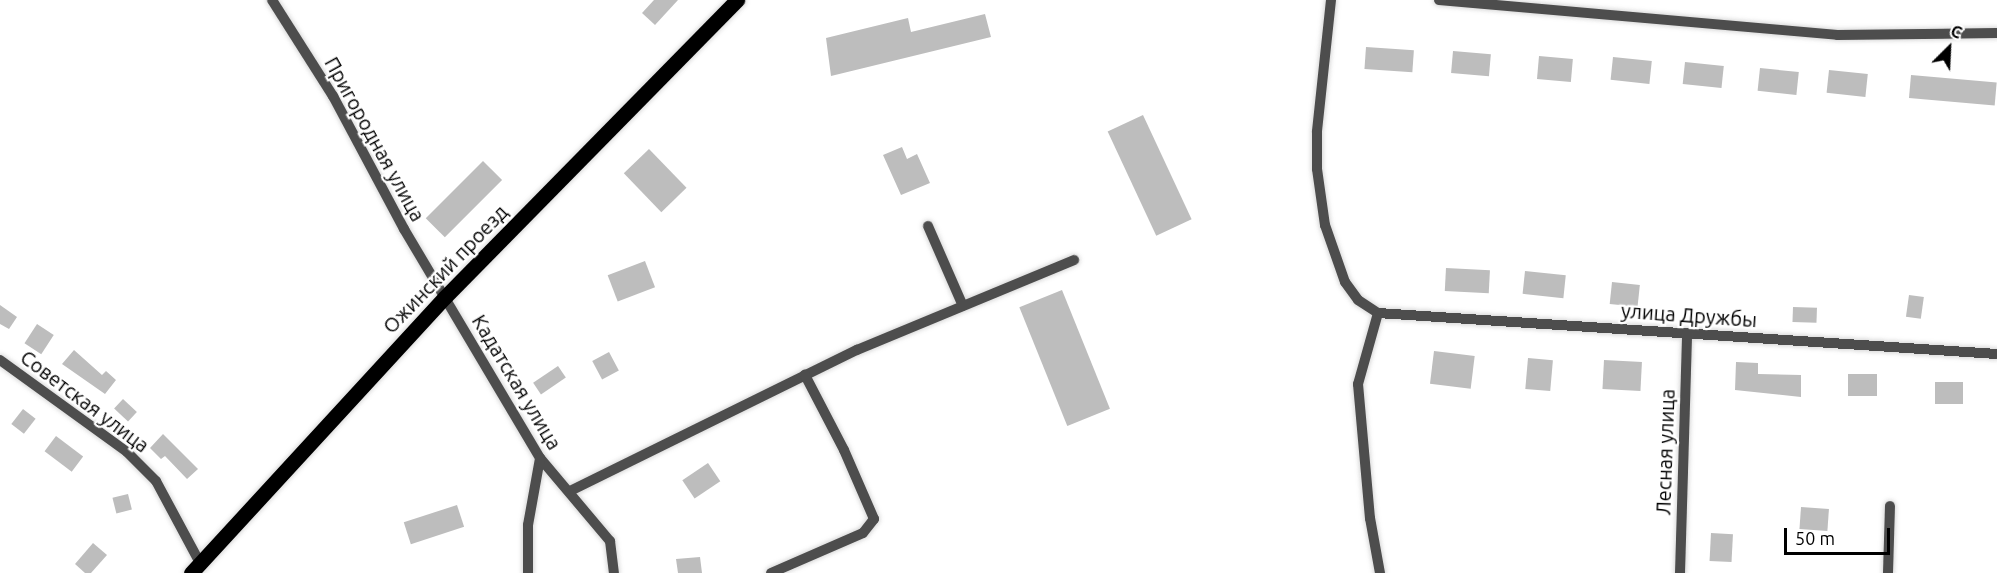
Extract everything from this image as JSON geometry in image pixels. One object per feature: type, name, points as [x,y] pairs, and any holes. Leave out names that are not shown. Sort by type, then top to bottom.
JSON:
[{"type":"main road","name":"Ожинский проезд","points":[[196,569],[445,297],[737,0]]},
{"type":"street","name":"Пригородная улица","points":[[272,0],[333,96],[404,230],[445,297]]},
{"type":"street","points":[[1331,0],[1317,132],[1317,169],[1325,225],[1345,282],[1358,300],[1378,313],[1358,384],[1370,518],[1380,573]]},
{"type":"street","points":[[1439,0],[1837,35],[1997,33]]},
{"type":"street","points":[[928,226],[963,306]]},
{"type":"street","points":[[570,491],[805,375],[1074,260]]},
{"type":"street","name":"Кадатская улица","points":[[445,297],[540,458],[610,541],[614,573]]},
{"type":"street","name":"улица Дружбы","points":[[1378,313],[1997,354]]},
{"type":"street","name":"Лесная улица","points":[[1680,573],[1687,333]]},
{"type":"street","name":"Советская улица","points":[[0,360],[127,452],[156,481],[196,569]]},
{"type":"street","points":[[771,573],[862,533],[874,519],[844,450],[805,375]]},
{"type":"street","points":[[528,573],[528,525],[540,458]]},
{"type":"street","points":[[1888,573],[1890,506]]},
{"type":"building","points":[[654,0],[678,0],[655,25],[642,13]]},
{"type":"building","points":[[985,14],[991,37],[831,76],[826,38],[908,18],[911,32]]},
{"type":"building","points":[[1366,47],[1414,50],[1412,72],[1364,69]]},
{"type":"building","points":[[1453,51],[1491,54],[1489,76],[1451,73]]},
{"type":"building","points":[[1539,56],[1573,59],[1571,82],[1537,79]]},
{"type":"building","points":[[1613,57],[1652,61],[1649,84],[1611,80]]},
{"type":"building","points":[[1685,62],[1724,66],[1721,88],[1683,84]]},
{"type":"building","points":[[1760,68],[1799,72],[1796,95],[1758,91]]},
{"type":"building","points":[[1829,70],[1868,74],[1865,97],[1827,93]]},
{"type":"building","points":[[1911,75],[1997,82],[1995,105],[1909,98]]},
{"type":"building","points":[[1143,115],[1192,219],[1156,236],[1108,131]]},
{"type":"building","points":[[902,147],[907,159],[917,154],[930,183],[901,195],[883,155]]},
{"type":"building","points":[[649,149],[687,188],[661,212],[624,173]]},
{"type":"building","points":[[483,161],[502,180],[445,237],[426,218]]},
{"type":"building","points":[[645,261],[655,287],[618,301],[608,275]]},
{"type":"building","points":[[1446,268],[1490,270],[1489,293],[1445,291]]},
{"type":"building","points":[[1525,271],[1566,275],[1563,298],[1523,294]]},
{"type":"building","points":[[1612,282],[1640,285],[1638,307],[1610,304]]},
{"type":"building","points":[[1062,290],[1110,409],[1067,426],[1019,307]]},
{"type":"building","points":[[1909,295],[1924,297],[1921,319],[1906,317]]},
{"type":"building","points":[[0,305],[17,317],[9,329],[0,324]]},
{"type":"building","points":[[1793,307],[1817,308],[1816,323],[1792,322]]},
{"type":"building","points":[[37,324],[54,335],[41,354],[24,343]]},
{"type":"building","points":[[74,350],[102,375],[106,371],[116,380],[105,394],[62,364]]},
{"type":"building","points":[[1434,351],[1475,356],[1471,389],[1430,384]]},
{"type":"building","points":[[609,352],[619,371],[602,379],[592,361]]},
{"type":"building","points":[[1528,358],[1553,360],[1550,391],[1525,389]]},
{"type":"building","points":[[1604,360],[1642,362],[1640,391],[1602,389]]},
{"type":"building","points":[[1736,362],[1758,363],[1758,374],[1801,375],[1801,397],[1735,390]]},
{"type":"building","points":[[558,366],[566,378],[541,394],[533,383]]},
{"type":"building","points":[[1848,374],[1877,374],[1877,396],[1848,396]]},
{"type":"building","points":[[1935,382],[1963,382],[1963,404],[1935,404]]},
{"type":"building","points":[[123,399],[137,412],[128,421],[114,409]]},
{"type":"building","points":[[23,409],[36,419],[24,434],[11,424]]},
{"type":"building","points":[[163,434],[198,469],[187,479],[165,456],[161,459],[150,448]]},
{"type":"building","points":[[56,436],[83,456],[72,472],[45,451]]},
{"type":"building","points":[[708,463],[720,481],[695,499],[682,480]]},
{"type":"building","points":[[128,494],[132,510],[116,513],[112,498]]},
{"type":"building","points":[[457,505],[464,527],[411,544],[404,522]]},
{"type":"building","points":[[1801,507],[1829,509],[1827,531],[1799,529]]},
{"type":"building","points":[[1711,533],[1733,534],[1732,562],[1710,561]]},
{"type":"building","points":[[93,543],[107,555],[91,573],[85,573],[75,564]]},
{"type":"building","points":[[700,557],[702,573],[678,573],[676,559]]}]
